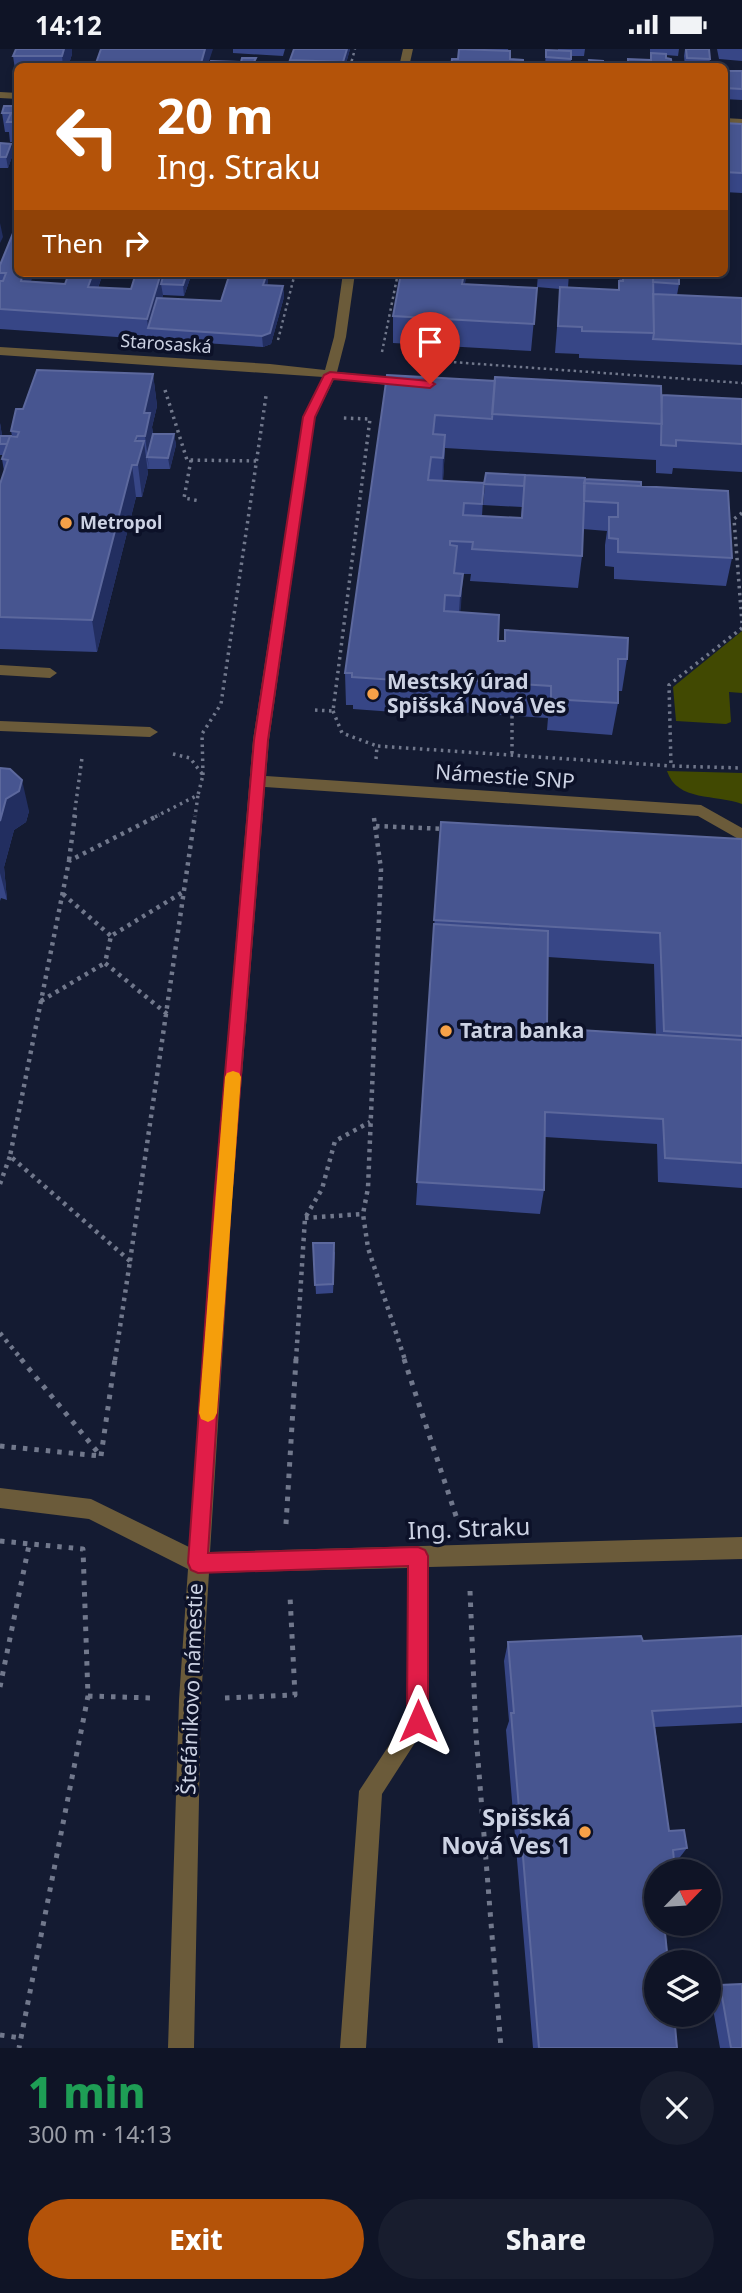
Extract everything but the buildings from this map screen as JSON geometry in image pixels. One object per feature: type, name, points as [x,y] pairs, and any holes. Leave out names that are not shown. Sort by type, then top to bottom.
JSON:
[{"type":"street","name":"Štefánikovo námestie","points":[[181,2048],[190,1699],[198,1563],[224,1187],[265,703],[309,417],[330,375],[340,337],[348,277]]},
{"type":"street","name":"Starosaská","points":[[0,351],[271,368],[418,384]]},
{"type":"street","points":[[0,670],[50,673]]},
{"type":"street","points":[[0,726],[150,732]]},
{"type":"street","name":"Námestie SNP","points":[[258,781],[701,811],[742,835]]},
{"type":"street","points":[[0,1497],[91,1509],[198,1563]]},
{"type":"street","name":"Ing. Straku","points":[[198,1563],[742,1548]]},
{"type":"street","points":[[353,2048],[371,1791],[418,1721],[418,1556]]},
{"type":"path","points":[[279,335],[294,277]]},
{"type":"path","points":[[385,339],[397,277]]},
{"type":"path","points":[[423,359],[742,383]]},
{"type":"path","points":[[163,382],[187,460],[258,461]]},
{"type":"path","points":[[100,1456],[203,775],[202,734],[221,704],[267,389]]},
{"type":"path","points":[[309,417],[370,419],[333,711],[342,733],[377,746],[671,766],[742,768]]},
{"type":"path","points":[[191,460],[184,498],[201,501]]},
{"type":"path","points":[[671,766],[669,685],[742,625],[734,519],[742,513]]},
{"type":"path","points":[[315,710],[333,711]]},
{"type":"path","points":[[512,716],[512,756]]},
{"type":"path","points":[[375,767],[377,746]]},
{"type":"path","points":[[0,1184],[10,1156],[63,894],[83,751]]},
{"type":"path","points":[[167,752],[190,758],[203,775]]},
{"type":"path","points":[[69,861],[198,795]]},
{"type":"path","points":[[368,1188],[381,869],[373,811]]},
{"type":"path","points":[[41,1001],[105,963],[111,936],[184,892]]},
{"type":"path","points":[[63,894],[111,936]]},
{"type":"path","points":[[105,963],[167,1014]]},
{"type":"path","points":[[88,1696],[190,1699],[295,1695],[286,1527],[305,1217],[322,1189],[335,1141],[370,1122]]},
{"type":"path","points":[[10,1156],[130,1261]]},
{"type":"path","points":[[305,1217],[363,1215]]},
{"type":"path","points":[[0,1332],[100,1456]]},
{"type":"path","points":[[0,1446],[100,1456]]},
{"type":"path","points":[[0,1541],[83,1549],[88,1696],[19,2048]]},
{"type":"path","points":[[0,1687],[29,1545]]},
{"type":"path","points":[[0,2035],[21,2038]]},
{"type":"green space","points":[[742,631],[742,693],[729,692],[731,722],[676,721],[673,687]]},
{"type":"green space","points":[[667,771],[742,773],[742,804],[688,792],[672,781]]},
{"type":"slow traffic","points":[[208,1413],[233,1077]]},
{"type":"place","name":"Metropol","points":[[66,523]]},
{"type":"place","name":"Mestský úrad Spišská Nová Ves","points":[[373,694]]},
{"type":"place","name":"Tatra banka","points":[[446,1031]]},
{"type":"place","name":"Spišská Nová Ves 1","points":[[585,1832]]},
{"type":"route","points":[[418,1721],[418,1556],[198,1563],[223,1200],[261,740],[309,417],[330,375],[430,384]]}]
